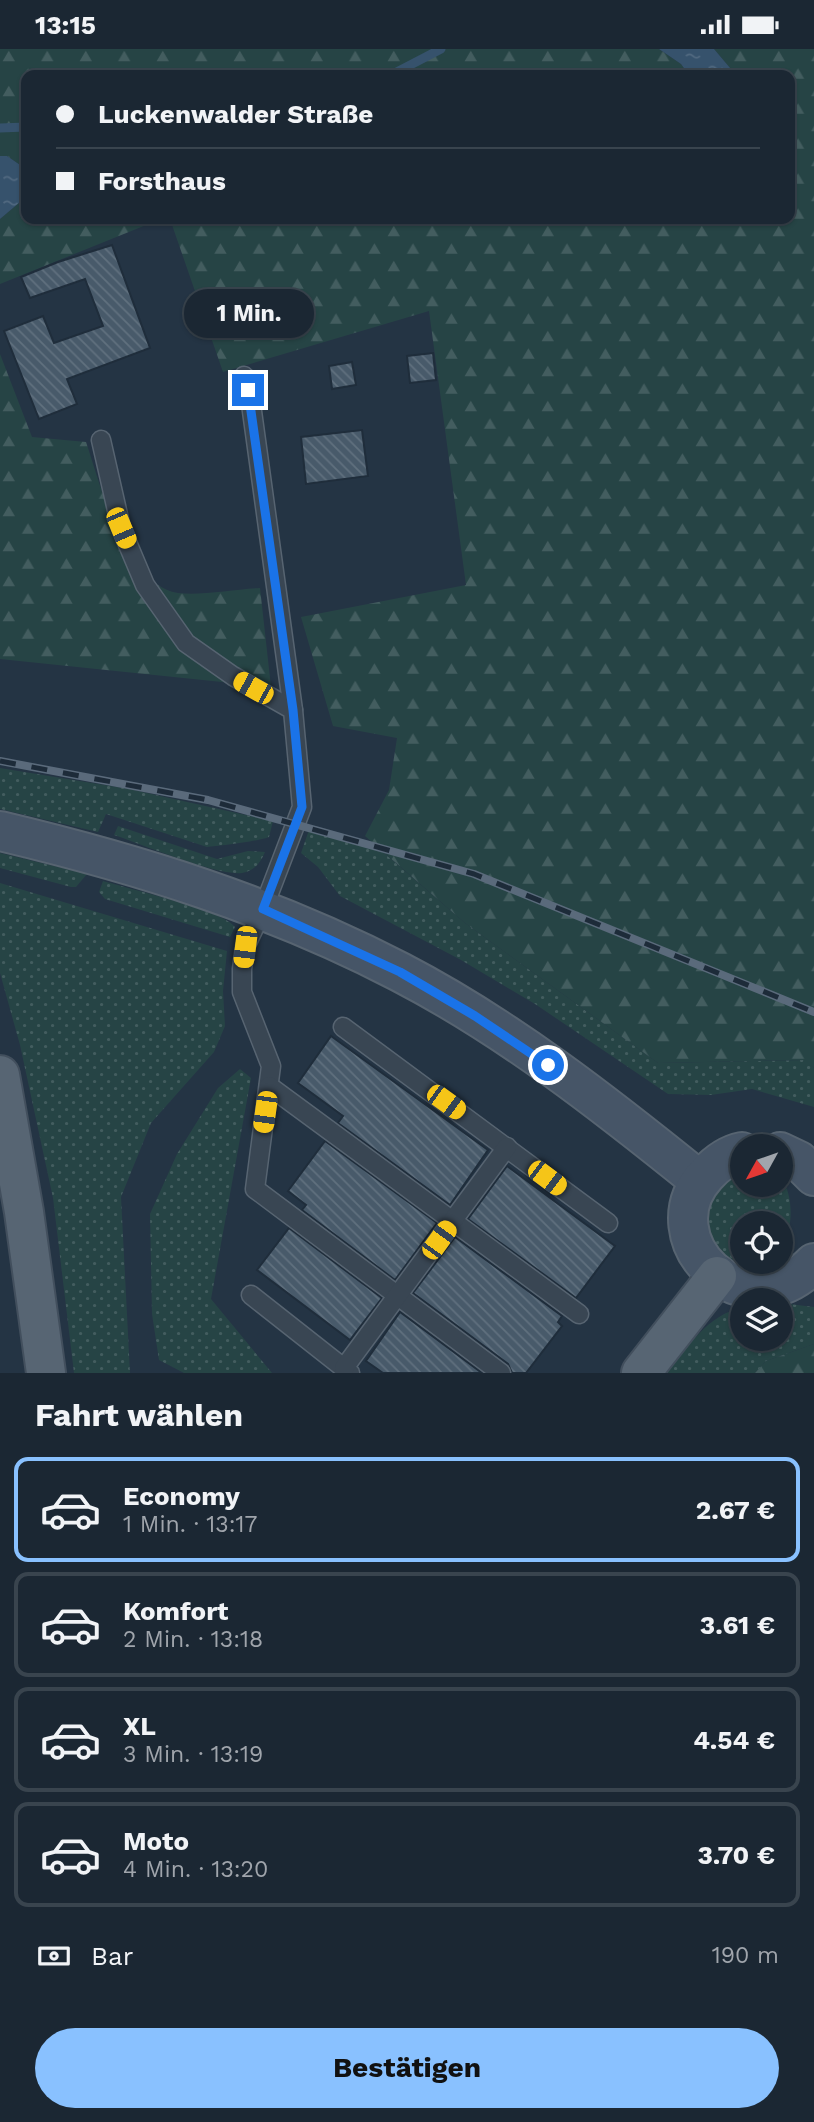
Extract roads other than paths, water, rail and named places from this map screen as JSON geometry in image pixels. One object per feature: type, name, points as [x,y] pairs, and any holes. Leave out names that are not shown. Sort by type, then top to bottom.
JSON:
[{"type":"main road","points":[[0,831],[115,859],[193,883],[263,909],[400,972],[475,1016],[548,1065],[700,1181]]},
{"type":"main road","points":[[0,1075],[24,1212],[46,1373]]},
{"type":"main road","points":[[730,1158],[716,1164],[700,1181],[692,1200],[689,1221],[692,1242],[702,1261],[717,1276],[737,1286],[759,1290],[782,1287],[802,1276],[814,1263]]},
{"type":"main road","points":[[793,1158],[814,1175]]},
{"type":"main road","points":[[641,1373],[717,1276]]},
{"type":"lane","points":[[244,376],[253,416],[293,710],[302,807],[263,909],[245,947],[242,992],[271,1066],[255,1189],[501,1373]]},
{"type":"lane","points":[[101,440],[121,528],[145,585],[186,643],[233,676],[293,710]]},
{"type":"lane","points":[[343,1027],[608,1223]]},
{"type":"lane","points":[[269,1086],[579,1314]]},
{"type":"lane","points":[[251,1295],[347,1371],[397,1296],[507,1147]]},
{"type":"water","points":[[659,49],[714,49],[732,70],[685,70]]},
{"type":"water","points":[[0,156],[7,156],[21,166],[21,201],[0,219]]},
{"type":"waterway","points":[[401,70],[441,49]]},
{"type":"waterway","points":[[0,128],[21,127]]},
{"type":"railway","points":[[0,761],[208,800],[474,874],[814,1012]]}]
